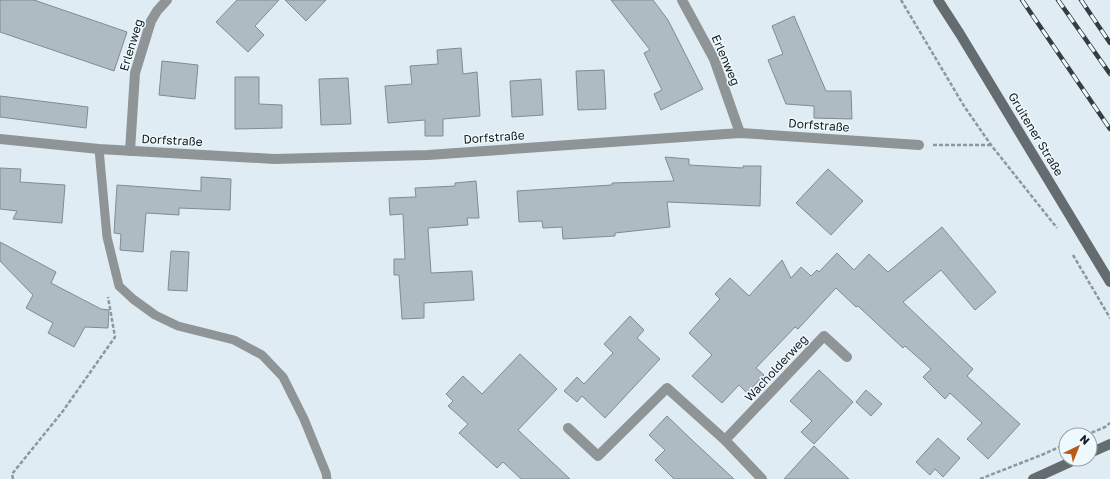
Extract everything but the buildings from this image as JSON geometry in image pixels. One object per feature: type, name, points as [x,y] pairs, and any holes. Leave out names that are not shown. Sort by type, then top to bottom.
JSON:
[{"type":"main road","name":"Gruitener Straße","points":[[938,0],[1110,282]]},
{"type":"main road","points":[[1098,449],[1110,444]]},
{"type":"main road","points":[[1033,479],[1059,467]]},
{"type":"street","name":"Erlenweg","points":[[130,151],[135,73],[151,21],[157,11],[167,0]]},
{"type":"street","name":"Erlenweg","points":[[682,0],[714,59],[740,133]]},
{"type":"street","name":"Dorfstraße","points":[[0,139],[99,149],[274,158],[428,155],[740,133],[919,145]]},
{"type":"street","name":"Wacholderweg","points":[[725,440],[824,336],[847,357]]},
{"type":"street","points":[[568,428],[598,456],[667,388],[725,440],[762,479]]},
{"type":"lane","points":[[99,149],[108,237],[119,286],[133,299],[155,315],[178,326],[234,340],[262,355],[283,377],[304,419],[327,479]]},
{"type":"path","points":[[901,0],[964,106],[991,145],[1058,229]]},
{"type":"path","points":[[919,145],[991,145]]},
{"type":"path","points":[[1070,250],[1110,318]]},
{"type":"path","points":[[13,479],[12,474],[63,411],[115,336]]},
{"type":"path","points":[[1098,429],[1110,423]]},
{"type":"path","points":[[980,479],[1058,448]]},
{"type":"railway","points":[[1022,0],[1110,129]]},
{"type":"railway","points":[[1058,0],[1110,74]]},
{"type":"railway","points":[[1081,0],[1110,43]]}]
